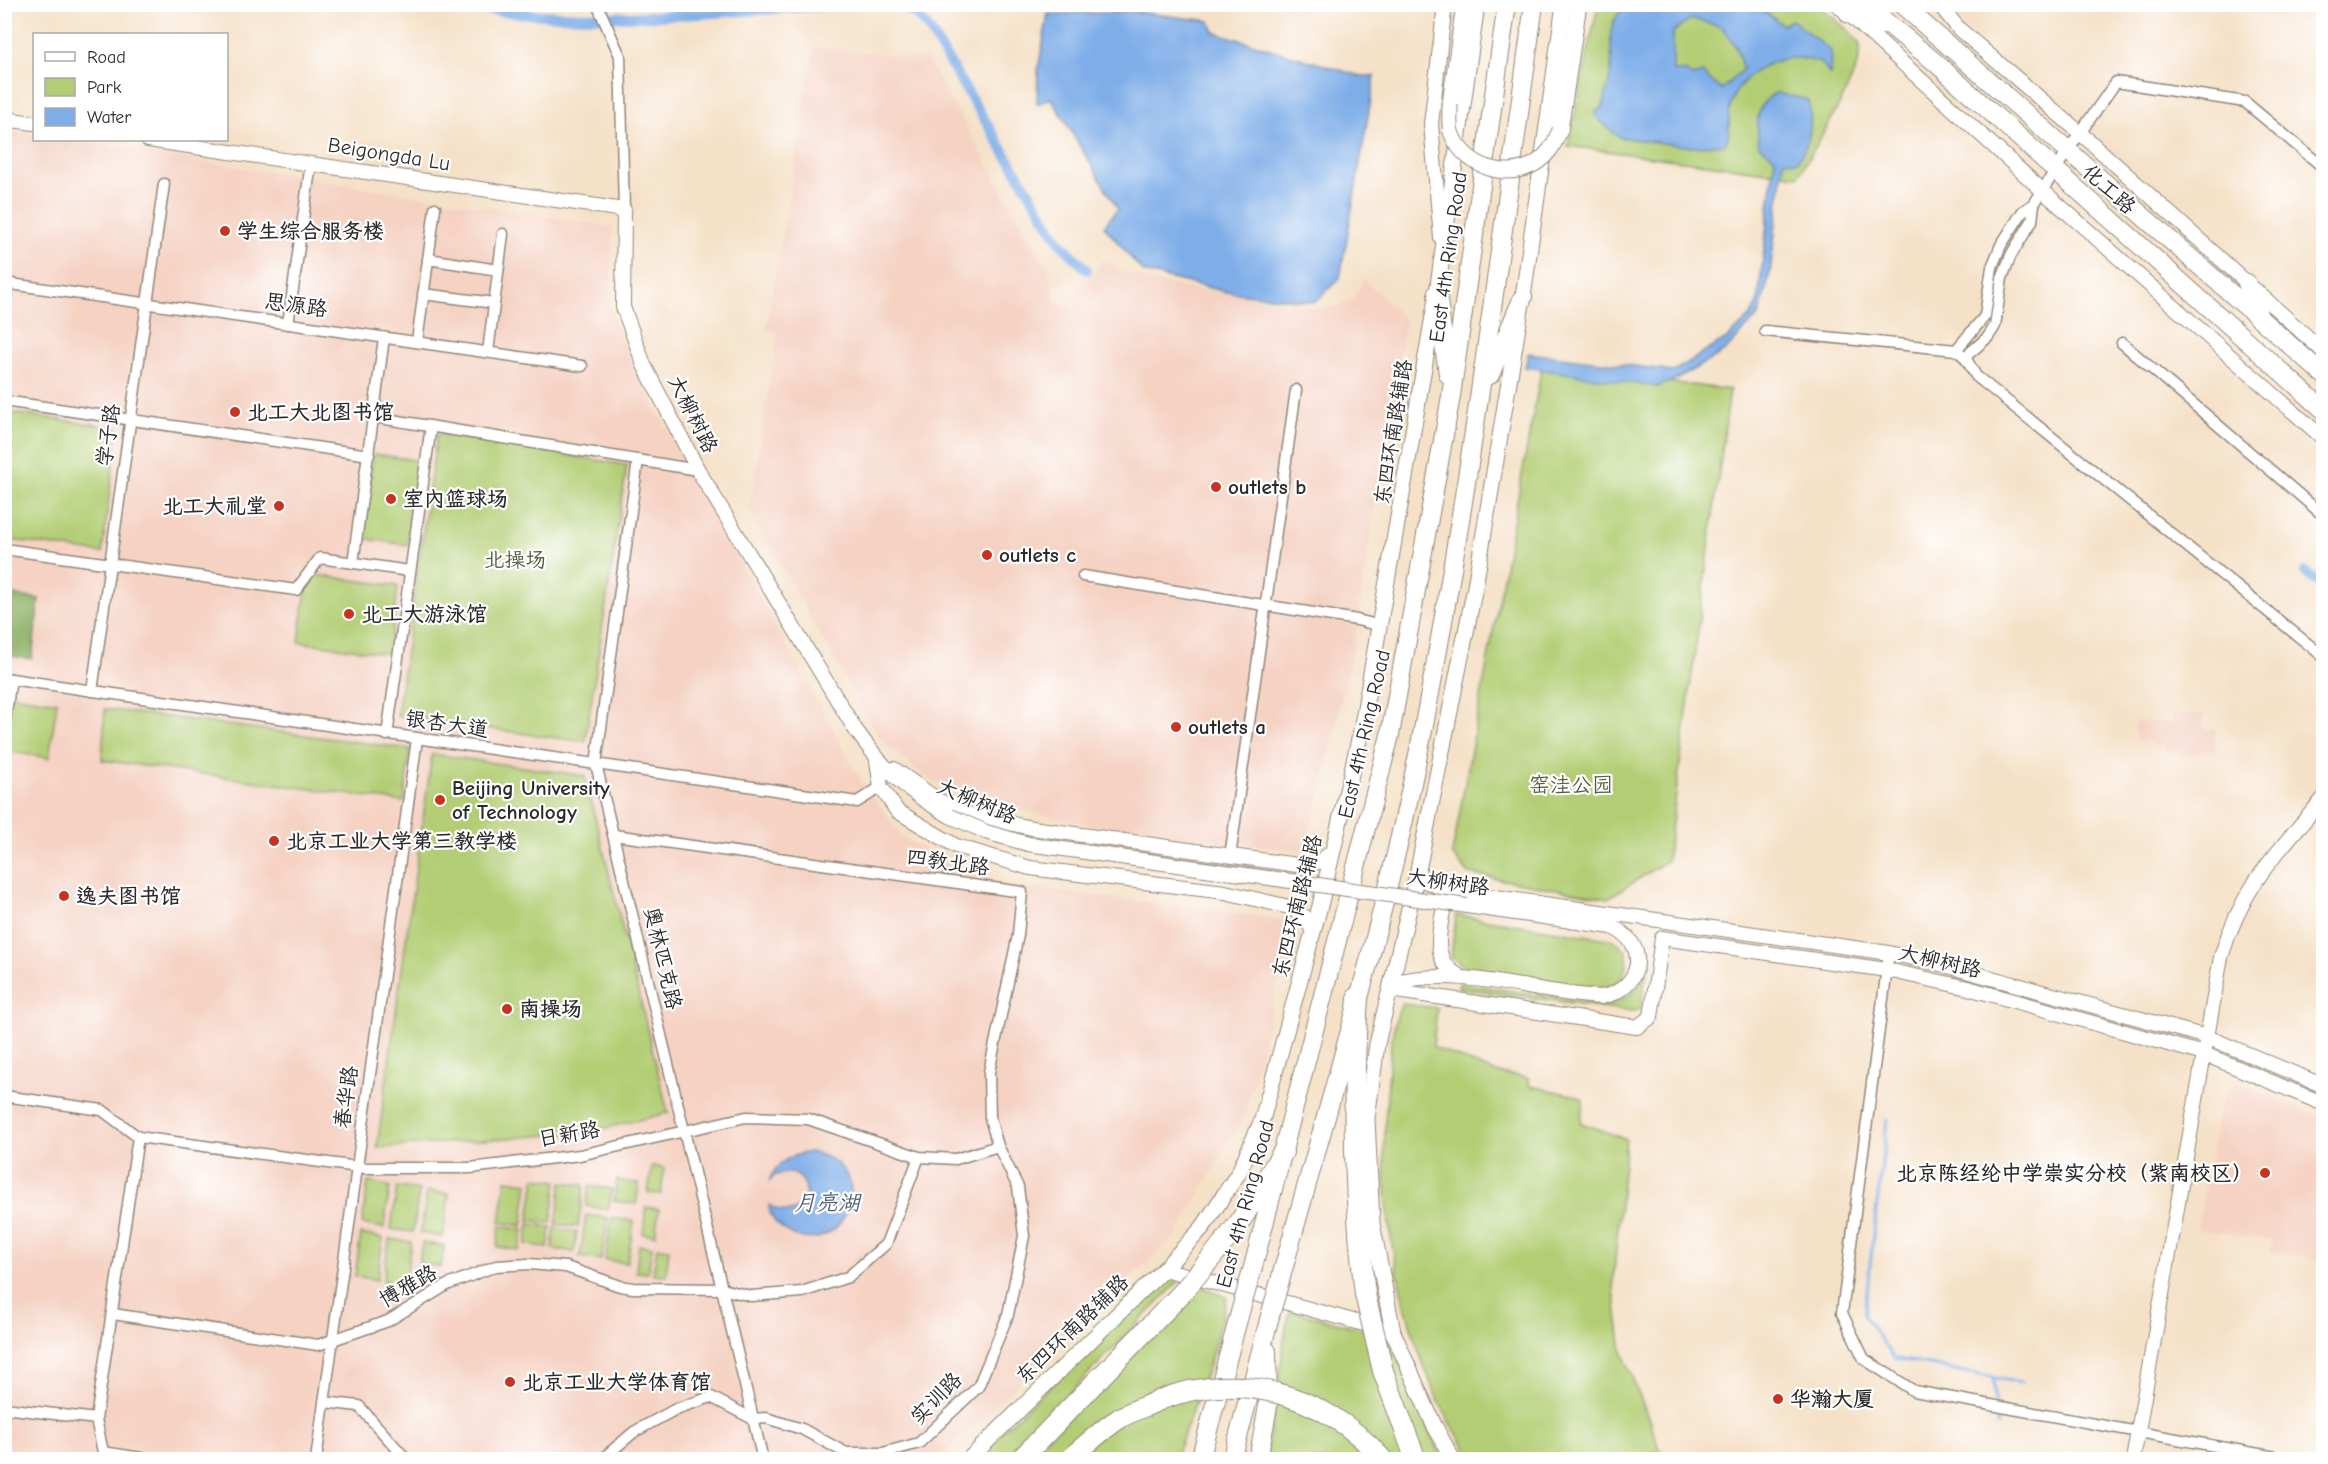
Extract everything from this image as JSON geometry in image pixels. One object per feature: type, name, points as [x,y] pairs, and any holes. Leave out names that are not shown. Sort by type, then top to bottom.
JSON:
[{"type":"highway","points":[[1358,996],[1353,1081],[1353,1155],[1365,1293],[1383,1371],[1416,1460]]},
{"type":"highway","points":[[1020,1460],[1181,1294],[1239,1223],[1282,1152]]},
{"type":"highway","points":[[1072,1457],[1118,1419],[1167,1396],[1210,1386],[1254,1388],[1308,1402],[1364,1437],[1383,1460]]},
{"type":"main road","points":[[1464,4],[1450,104],[1451,131],[1464,154],[1484,168],[1504,172],[1529,166],[1549,152],[1560,130],[1579,4]]},
{"type":"main road","name":"东四环南路辅路","points":[[968,1460],[1164,1269],[1203,1227],[1244,1161],[1262,1120],[1313,931],[1361,731],[1437,293],[1478,4]]},
{"type":"main road","name":"East 4th Ring Road","points":[[1200,1460],[1253,1267],[1390,735],[1451,396],[1507,4]]},
{"type":"main road","points":[[1232,1460],[1388,882],[1420,742],[1480,399],[1534,4]]},
{"type":"main road","points":[[1453,1460],[1433,1423],[1392,1332],[1372,1223],[1367,1119],[1377,1044],[1417,875],[1475,587],[1523,297],[1564,4]]},
{"type":"main road","name":"化工路","points":[[1901,4],[2324,375]]},
{"type":"main road","name":"化工路","points":[[1850,8],[1890,28],[1936,63],[2054,171],[2324,410]]},
{"type":"main road","points":[[2247,283],[2259,318]]},
{"type":"main road","points":[[1437,293],[1451,396]]},
{"type":"main road","points":[[1480,399],[1523,297]]},
{"type":"main road","points":[[1258,1460],[1268,1406],[1268,1323]]},
{"type":"street","points":[[597,4],[620,56],[624,210]]},
{"type":"street","points":[[1442,249],[1431,124],[1444,4]]},
{"type":"street","points":[[1939,4],[1959,29],[2080,133],[2324,352]]},
{"type":"street","points":[[1850,8],[2043,191],[2324,439]]},
{"type":"street","points":[[1765,331],[1961,354],[1988,337],[1995,326],[2002,278],[2011,255],[2032,220],[2034,204],[2068,150],[2116,82],[2245,102],[2324,168]]},
{"type":"street","points":[[4,118],[33,123]]},
{"type":"street","name":"Beigongda Lu","points":[[155,141],[624,210]]},
{"type":"street","points":[[288,324],[311,164]]},
{"type":"street","name":"学子路","points":[[92,691],[164,184]]},
{"type":"street","points":[[417,342],[435,208]]},
{"type":"street","name":"大柳树路","points":[[624,210],[623,307],[644,365],[698,470],[855,729],[876,759],[920,799],[950,816],[986,832],[1028,844],[1612,927],[1623,932],[1635,948],[1637,968],[1619,992],[1593,997],[1458,975]]},
{"type":"street","points":[[488,352],[503,234]]},
{"type":"street","points":[[428,259],[498,270]]},
{"type":"street","name":"思源路","points":[[4,283],[582,366]]},
{"type":"street","points":[[423,294],[494,303]]},
{"type":"street","points":[[353,563],[384,338]]},
{"type":"street","points":[[2122,343],[2324,516]]},
{"type":"street","points":[[1961,354],[1976,376],[2324,657]]},
{"type":"street","points":[[1225,892],[1231,887],[1234,862],[1230,857],[1296,390]]},
{"type":"street","points":[[4,401],[369,455]]},
{"type":"street","points":[[374,417],[698,470]]},
{"type":"street","points":[[387,735],[431,426]]},
{"type":"street","name":"奥林匹克路","points":[[638,460],[597,764],[763,1460]]},
{"type":"street","points":[[4,549],[296,590],[320,558],[409,571]]},
{"type":"street","points":[[1083,576],[1357,620],[1381,626]]},
{"type":"street","points":[[4,726],[8,679]]},
{"type":"street","name":"银杏大道","points":[[8,679],[857,802],[881,787]]},
{"type":"street","name":"春华路","points":[[316,1460],[417,740]]},
{"type":"street","points":[[876,759],[881,787],[897,812],[956,846],[1030,868],[1225,892],[1289,907],[1305,917],[1313,931]]},
{"type":"street","points":[[876,759],[906,776],[938,800],[971,815],[1032,828],[1297,865],[1319,862],[1333,851]]},
{"type":"street","points":[[2133,1460],[2221,957],[2237,911],[2264,865],[2324,798]]},
{"type":"street","name":"四教北路","points":[[614,835],[1022,892],[1018,935],[989,1072],[990,1118],[998,1146]]},
{"type":"street","name":"大柳树路","points":[[1417,875],[1427,882],[1448,890],[1889,953],[1955,968],[2207,1037],[2324,1086]]},
{"type":"street","points":[[1448,890],[1438,940],[1440,953],[1448,970],[1458,975]]},
{"type":"street","points":[[1390,987],[1637,1027],[1651,1017],[1663,922]]},
{"type":"street","name":"大柳树路","points":[[1662,938],[1887,970],[1968,988],[2204,1054],[2324,1104]]},
{"type":"street","points":[[1889,953],[1842,1313],[1864,1359],[1914,1391],[2292,1460]]},
{"type":"street","points":[[1390,987],[1414,978],[1458,975]]},
{"type":"street","points":[[4,1096],[102,1110],[138,1137],[96,1419],[103,1452],[154,1460]]},
{"type":"street","name":"日新路","points":[[138,1137],[356,1167],[470,1168],[580,1155],[746,1117],[808,1119],[919,1157],[956,1159],[998,1146]]},
{"type":"street","name":"实训路","points":[[753,1419],[766,1418],[802,1430],[846,1453],[883,1453],[920,1443],[978,1387],[1008,1315],[1024,1236],[1018,1187],[998,1146]]},
{"type":"street","name":"博雅路","points":[[113,1314],[318,1345],[388,1321],[464,1277],[509,1264],[566,1267],[620,1287],[722,1288],[751,1296],[802,1292],[848,1277],[886,1244],[919,1157]]},
{"type":"street","points":[[1164,1269],[1392,1332]]},
{"type":"street","points":[[601,1460],[634,1432],[676,1409],[711,1396],[753,1419]]},
{"type":"street","points":[[324,1402],[359,1406],[407,1460]]},
{"type":"street","points":[[4,1408],[96,1419]]},
{"type":"shaded area","points":[[814,47],[927,59],[1050,272],[1055,303],[1073,308],[1078,287],[1103,260],[1124,272],[1154,282],[1324,309],[1352,301],[1364,279],[1405,320],[1353,650],[1307,851],[1104,829],[968,797],[931,781],[881,741],[749,510],[778,332],[766,330]]},
{"type":"shaded area","name":"Beijing University of Technology","points":[[4,129],[33,134],[33,141],[77,141],[612,227],[611,309],[632,365],[864,786],[903,837],[984,882],[1294,921],[1246,1111],[1176,1235],[938,1459],[5,1459]]},
{"type":"shaded area","points":[[2173,713],[2204,714],[2204,729],[2215,729],[2215,752],[2199,751],[2199,755],[2179,755],[2179,752],[2165,752],[2165,745],[2151,745],[2151,740],[2135,740],[2135,722],[2173,722]]},
{"type":"shaded area","name":"北京陈经纶中学崇实分校（紫南校区）","points":[[2237,1082],[2323,1118],[2323,1261],[2270,1251],[2273,1240],[2197,1229],[2221,1101]]},
{"type":"green space","points":[[1598,5],[1818,5],[1856,39],[1859,43],[1860,54],[1847,88],[1798,176],[1568,146]]},
{"type":"green space","name":"窑洼公园","points":[[1542,366],[1730,390],[1667,861],[1608,898],[1469,874],[1452,854]]},
{"type":"green space","points":[[5,412],[118,428],[102,553],[5,539]]},
{"type":"green space","name":"北操场","points":[[437,434],[627,465],[585,742],[397,716]]},
{"type":"green space","name":"室内篮球场","points":[[374,454],[420,461],[407,545],[361,538]]},
{"type":"green space","name":"北工大游泳馆","points":[[308,574],[398,586],[389,654],[299,642]]},
{"type":"green space","points":[[5,594],[39,599],[32,659],[5,655]]},
{"type":"green space","points":[[5,694],[57,702],[49,758],[5,751]]},
{"type":"green space","points":[[105,709],[410,749],[404,802],[102,760]]},
{"type":"green space","points":[[432,754],[585,776],[668,1113],[589,1132],[377,1148]]},
{"type":"green space","points":[[1456,915],[1614,940],[1626,950],[1626,969],[1620,979],[1604,988],[1467,968],[1451,957]]},
{"type":"green space","points":[[1648,964],[1640,1010],[1633,1011],[1458,988],[1459,983],[1601,1004],[1610,1003],[1619,1001],[1632,993],[1642,981]]},
{"type":"green space","points":[[1402,1004],[1437,1008],[1433,1047],[1494,1072],[1528,1078],[1530,1086],[1577,1096],[1583,1100],[1581,1123],[1626,1139],[1613,1283],[1622,1351],[1661,1451],[1668,1459],[1472,1459],[1449,1420],[1436,1396],[1409,1320],[1399,1282],[1387,1204],[1385,1124],[1389,1064],[1393,1033]]},
{"type":"green space","points":[[652,1166],[664,1168],[661,1194],[648,1193]]},
{"type":"green space","points":[[535,1178],[557,1181],[551,1223],[529,1220]]},
{"type":"green space","points":[[506,1180],[528,1183],[522,1226],[500,1222]]},
{"type":"green space","points":[[617,1180],[639,1184],[636,1204],[614,1201]]},
{"type":"green space","points":[[368,1182],[390,1186],[384,1228],[362,1224]]},
{"type":"green space","points":[[562,1182],[584,1185],[578,1227],[556,1224]]},
{"type":"green space","points":[[589,1186],[612,1189],[608,1210],[586,1206]]},
{"type":"green space","points":[[397,1187],[419,1190],[413,1232],[391,1229]]},
{"type":"green space","points":[[427,1191],[449,1194],[443,1237],[421,1233]]},
{"type":"green space","points":[[646,1207],[659,1209],[655,1235],[643,1234]]},
{"type":"green space","points":[[586,1215],[608,1218],[601,1260],[580,1257]]},
{"type":"green space","points":[[612,1218],[634,1221],[627,1263],[605,1260]]},
{"type":"green space","points":[[529,1224],[551,1227],[548,1248],[526,1244]]},
{"type":"green space","points":[[500,1226],[523,1230],[519,1250],[497,1247]]},
{"type":"green space","points":[[555,1228],[577,1232],[574,1252],[552,1249]]},
{"type":"green space","points":[[361,1234],[383,1238],[377,1280],[355,1276]]},
{"type":"green space","points":[[389,1239],[411,1242],[405,1284],[383,1281]]},
{"type":"green space","points":[[422,1243],[444,1246],[441,1267],[419,1263]]},
{"type":"green space","points":[[639,1245],[652,1247],[648,1273],[636,1272]]},
{"type":"green space","points":[[657,1247],[669,1249],[666,1276],[653,1274]]},
{"type":"green space","points":[[1165,1277],[1183,1277],[1005,1459],[972,1460]]},
{"type":"green space","points":[[1198,1285],[1227,1297],[1210,1362],[1175,1459],[1078,1459],[1079,1457],[1065,1448],[1056,1459],[1026,1460]]},
{"type":"green space","points":[[1291,1311],[1364,1329],[1389,1340],[1442,1459],[1264,1460],[1274,1414],[1286,1327]]},
{"type":"water","points":[[1627,5],[1756,5],[1783,25],[1792,20],[1831,51],[1830,75],[1822,63],[1797,58],[1780,60],[1760,68],[1744,81],[1733,98],[1725,144],[1692,147],[1619,137],[1594,113],[1603,107],[1611,70],[1612,28],[1619,13]],"holes":[[[1692,19],[1722,27],[1735,46],[1743,69],[1721,90],[1703,73],[1692,76],[1687,72],[1673,71],[1673,32]]]},
{"type":"water","points":[[1139,12],[1210,21],[1214,32],[1360,76],[1375,76],[1340,278],[1315,302],[1227,292],[1143,272],[1104,226],[1118,209],[1051,98],[1037,104],[1038,70],[1048,14]]},
{"type":"water","points":[[1776,93],[1809,100],[1810,125],[1806,146],[1797,162],[1784,160],[1770,273],[1759,315],[1725,351],[1679,378],[1657,387],[1525,367],[1528,353],[1674,371],[1728,338],[1751,316],[1758,300],[1775,158],[1759,145],[1757,129],[1764,102]]},
{"type":"water","name":"月亮湖","points":[[810,1152],[834,1161],[847,1176],[851,1193],[847,1211],[837,1226],[822,1236],[805,1238],[785,1230],[774,1220],[769,1209],[769,1205],[781,1211],[791,1211],[799,1207],[806,1193],[805,1185],[800,1177],[790,1172],[775,1175],[769,1182],[775,1169],[785,1161],[796,1155]]},
{"type":"waterway","points":[[453,4],[502,12],[600,17],[698,14],[846,4]]},
{"type":"waterway","points":[[897,4],[917,15],[927,26],[1059,241],[1087,270]]},
{"type":"waterway","points":[[2305,572],[2324,586]]},
{"type":"waterway","points":[[1887,1120],[1864,1316],[1894,1358],[2021,1383]]},
{"type":"waterway","points":[[1993,1378],[1995,1403]]},
{"type":"waterway","points":[[1996,1409],[1997,1425]]},
{"type":"place","name":"学生综合服务楼","points":[[225,231]]},
{"type":"place","name":"北工大北图书馆","points":[[235,412]]},
{"type":"place","name":"outlets b","points":[[1216,487]]},
{"type":"place","name":"室内篮球场","points":[[391,499]]},
{"type":"place","name":"北工大礼堂","points":[[279,506]]},
{"type":"place","name":"outlets c","points":[[987,555]]},
{"type":"place","name":"北工大游泳馆","points":[[349,614]]},
{"type":"place","name":"outlets a","points":[[1176,727]]},
{"type":"place","name":"Beijing University of Technology","points":[[440,800]]},
{"type":"place","name":"北京工业大学第三教学楼","points":[[274,841]]},
{"type":"place","name":"逸夫图书馆","points":[[64,896]]},
{"type":"place","name":"南操场","points":[[507,1009]]},
{"type":"place","name":"北京陈经纶中学崇实分校（紫南校区）","points":[[2265,1173]]},
{"type":"place","name":"北京工业大学体育馆","points":[[510,1382]]},
{"type":"place","name":"华瀚大厦","points":[[1778,1399]]}]
